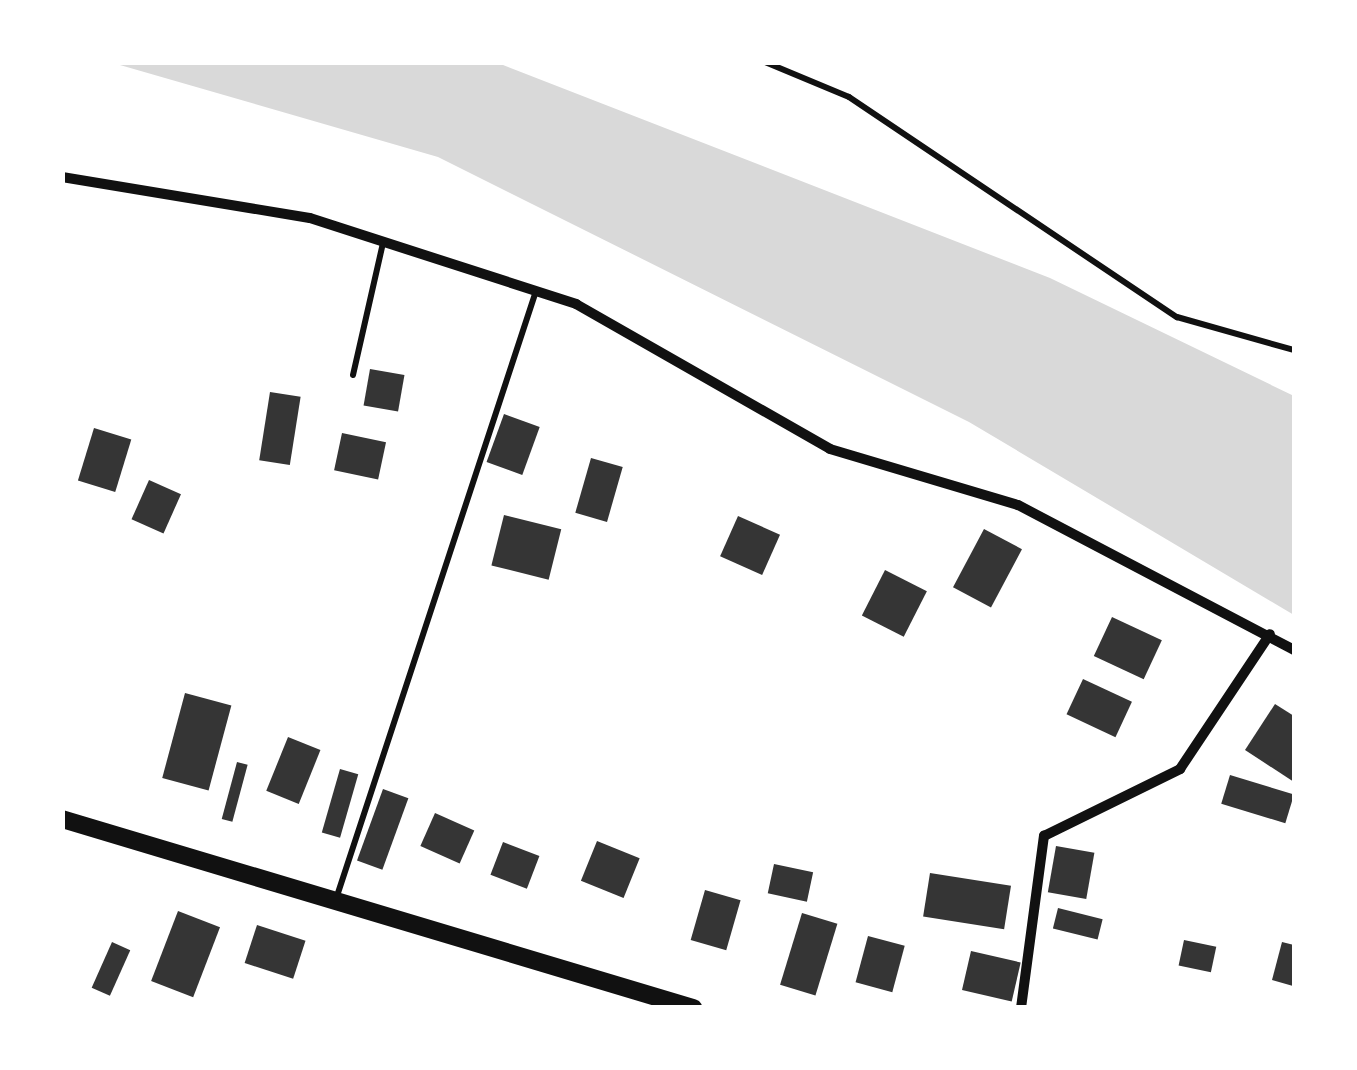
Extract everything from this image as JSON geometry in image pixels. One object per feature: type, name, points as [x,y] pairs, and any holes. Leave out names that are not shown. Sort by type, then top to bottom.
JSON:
[{"type":"main road","points":[[62,819],[334,905],[693,1008]]},
{"type":"street","points":[[62,177],[310,218],[576,304],[830,449],[1018,504],[1294,650]]},
{"type":"street","points":[[1020,1008],[1044,836],[1180,769],[1270,634]]},
{"type":"lane","points":[[765,62],[849,97],[1176,317],[1294,350]]},
{"type":"lane","points":[[352,375],[384,242]]},
{"type":"lane","points":[[334,905],[536,291]]},
{"type":"shaded area","points":[[113,63],[498,63],[1050,278],[1294,396],[1294,615],[969,422],[438,157]]},
{"type":"building","points":[[370,369],[404,375],[398,412],[364,405]]},
{"type":"building","points":[[270,392],[301,397],[290,465],[259,460]]},
{"type":"building","points":[[504,414],[540,427],[522,475],[487,462]]},
{"type":"building","points":[[94,428],[131,439],[115,492],[78,481]]},
{"type":"building","points":[[342,433],[386,442],[378,480],[334,470]]},
{"type":"building","points":[[591,458],[623,467],[607,522],[575,513]]},
{"type":"building","points":[[149,480],[181,494],[163,534],[132,519]]},
{"type":"building","points":[[504,515],[561,529],[549,580],[491,565]]},
{"type":"building","points":[[738,516],[780,535],[762,575],[720,556]]},
{"type":"building","points":[[984,529],[1022,549],[991,607],[953,587]]},
{"type":"building","points":[[885,570],[927,591],[904,637],[862,615]]},
{"type":"building","points":[[1112,617],[1162,640],[1144,679],[1094,656]]},
{"type":"building","points":[[1083,679],[1132,702],[1115,737],[1067,714]]},
{"type":"building","points":[[185,693],[231,705],[209,790],[162,778]]},
{"type":"building","points":[[1275,704],[1294,716],[1294,782],[1245,750]]},
{"type":"building","points":[[288,737],[320,750],[299,804],[266,791]]},
{"type":"building","points":[[237,762],[248,765],[232,822],[222,819]]},
{"type":"building","points":[[340,769],[358,774],[340,838],[322,832]]},
{"type":"building","points":[[1230,775],[1294,795],[1285,823],[1221,804]]},
{"type":"building","points":[[383,789],[408,798],[382,870],[357,860]]},
{"type":"building","points":[[435,813],[474,830],[460,863],[420,846]]},
{"type":"building","points":[[597,841],[640,858],[624,898],[581,881]]},
{"type":"building","points":[[503,842],[539,856],[527,889],[490,875]]},
{"type":"building","points":[[1056,846],[1094,853],[1086,899],[1048,892]]},
{"type":"building","points":[[774,864],[813,872],[807,902],[768,893]]},
{"type":"building","points":[[930,873],[1011,886],[1004,929],[923,916]]},
{"type":"building","points":[[705,890],[741,900],[726,950],[691,940]]},
{"type":"building","points":[[1058,908],[1103,919],[1098,940],[1053,928]]},
{"type":"building","points":[[178,911],[220,927],[193,997],[151,981]]},
{"type":"building","points":[[802,913],[837,924],[815,996],[780,985]]},
{"type":"building","points":[[257,925],[306,941],[293,979],[245,963]]},
{"type":"building","points":[[868,936],[905,946],[892,992],[856,982]]},
{"type":"building","points":[[1184,940],[1216,947],[1211,972],[1179,965]]},
{"type":"building","points":[[112,942],[130,950],[110,996],[92,988]]},
{"type":"building","points":[[1282,942],[1294,945],[1293,986],[1272,980]]},
{"type":"building","points":[[971,951],[1021,962],[1012,1001],[962,990]]}]
